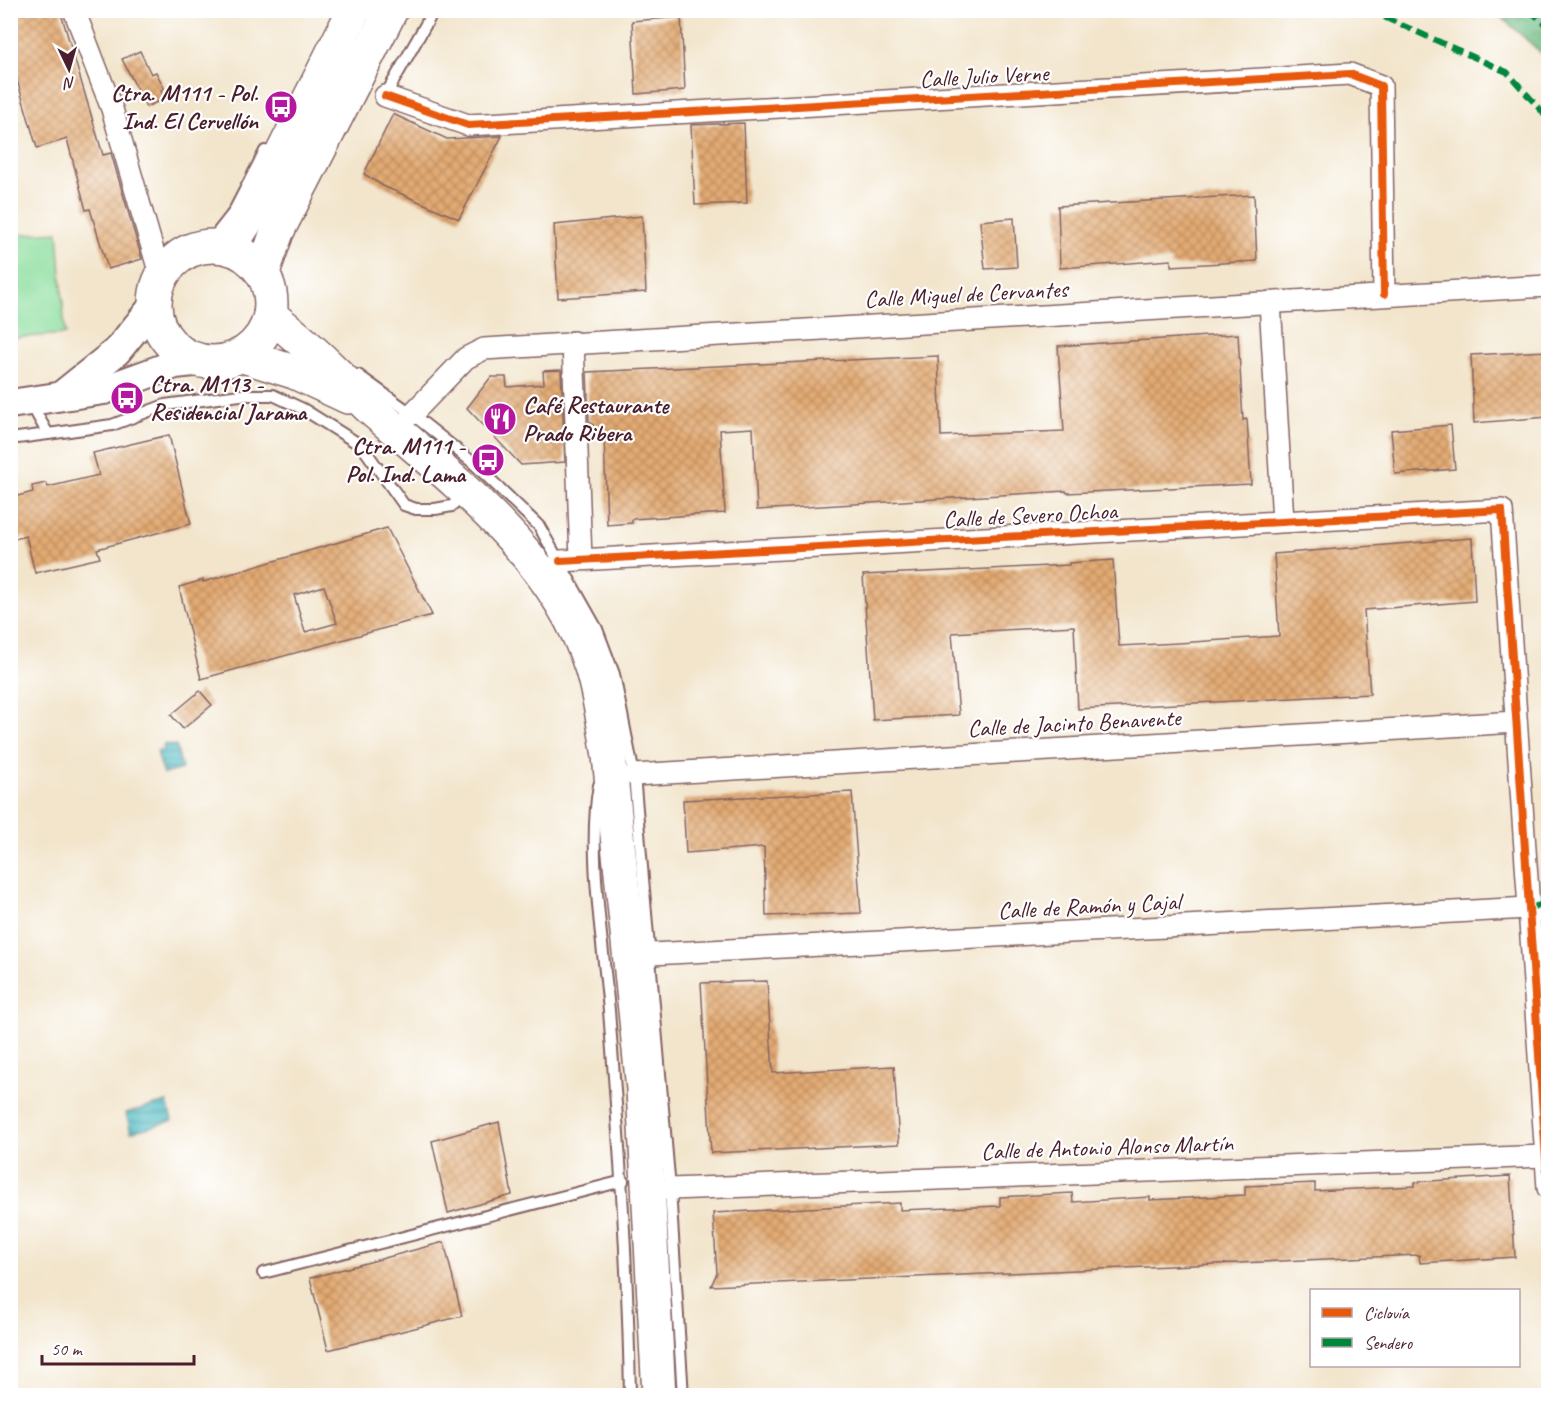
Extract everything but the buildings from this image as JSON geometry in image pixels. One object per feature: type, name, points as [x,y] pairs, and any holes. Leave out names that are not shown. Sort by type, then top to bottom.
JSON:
[{"type":"main road","points":[[348,24],[255,206],[237,236],[172,261],[158,291],[157,321],[167,340],[183,354],[202,361],[222,362],[240,356],[257,342],[268,295],[277,232],[391,10]]},
{"type":"main road","points":[[216,246],[247,255],[268,295],[339,376],[368,406],[468,492],[513,538],[568,616],[591,666],[602,710],[622,765],[643,1089],[659,1395]]},
{"type":"main road","points":[[240,356],[294,372],[368,406]]},
{"type":"street","points":[[61,396],[117,351],[158,291],[112,109],[74,10]]},
{"type":"street","name":"Calle Julio Verne","points":[[386,96],[468,125],[1350,74],[1381,86],[1384,294]]},
{"type":"street","name":"Calle Miguel de Cervantes","points":[[412,414],[466,358],[484,349],[1548,286]]},
{"type":"street","points":[[1270,302],[1283,521]]},
{"type":"street","points":[[570,560],[573,342]]},
{"type":"street","points":[[20,403],[104,390],[175,363],[202,361]]},
{"type":"street","name":"Calle de Severo Ochoa","points":[[570,560],[1502,510],[1516,722]]},
{"type":"street","points":[[1516,722],[1548,1188]]},
{"type":"street","name":"Calle de Jacinto Benavente","points":[[622,765],[1516,722]]},
{"type":"street","name":"Calle de Ramón y Cajal","points":[[651,954],[1529,909]]},
{"type":"street","name":"Calle de Antonio Alonso Martín","points":[[670,1189],[1546,1156]]},
{"type":"lane","points":[[386,96],[434,10]]},
{"type":"lane","points":[[316,62],[348,24]]},
{"type":"lane","points":[[216,246],[270,141]]},
{"type":"lane","points":[[268,295],[357,375],[412,414],[471,461],[539,526],[570,560],[614,674],[622,765],[651,954],[670,1189],[683,1395]]},
{"type":"lane","points":[[10,439],[112,425],[165,405],[240,395],[273,394],[303,409],[362,446],[404,505],[416,509],[452,506],[468,492]]},
{"type":"lane","points":[[20,403],[48,434]]},
{"type":"lane","points":[[622,765],[600,777],[594,810],[623,1181],[630,1395]]},
{"type":"lane","points":[[263,1273],[623,1181]]},
{"type":"green space","points":[[1495,11],[1548,11],[1548,59]]},
{"type":"green space","points":[[58,232],[65,334],[13,338],[11,235]]},
{"type":"water","points":[[164,744],[176,746],[182,769],[163,774],[157,751],[162,751]]},
{"type":"water","points":[[167,1102],[172,1121],[131,1132],[126,1113]]},
{"type":"marked path","points":[[1368,10],[1507,72],[1548,118]]},
{"type":"marked path","points":[[1529,10],[1548,26]]},
{"type":"marked path","points":[[1529,908],[1548,903]]},
{"type":"cycle path","points":[[385,96],[468,125],[1350,74],[1381,86],[1384,294]]},
{"type":"cycle path","points":[[560,561],[1502,510],[1548,1188]]},
{"type":"place","name":"Ctra. M111 - Pol. Ind. El Cervellón","points":[[281,107]]},
{"type":"place","name":"Ctra. M113 - Residencial Jarama","points":[[127,398]]},
{"type":"place","name":"Café Restaurante Prado Ribera","points":[[500,419]]},
{"type":"place","name":"Ctra. M111 - Pol. Ind. Lama","points":[[488,460]]}]
